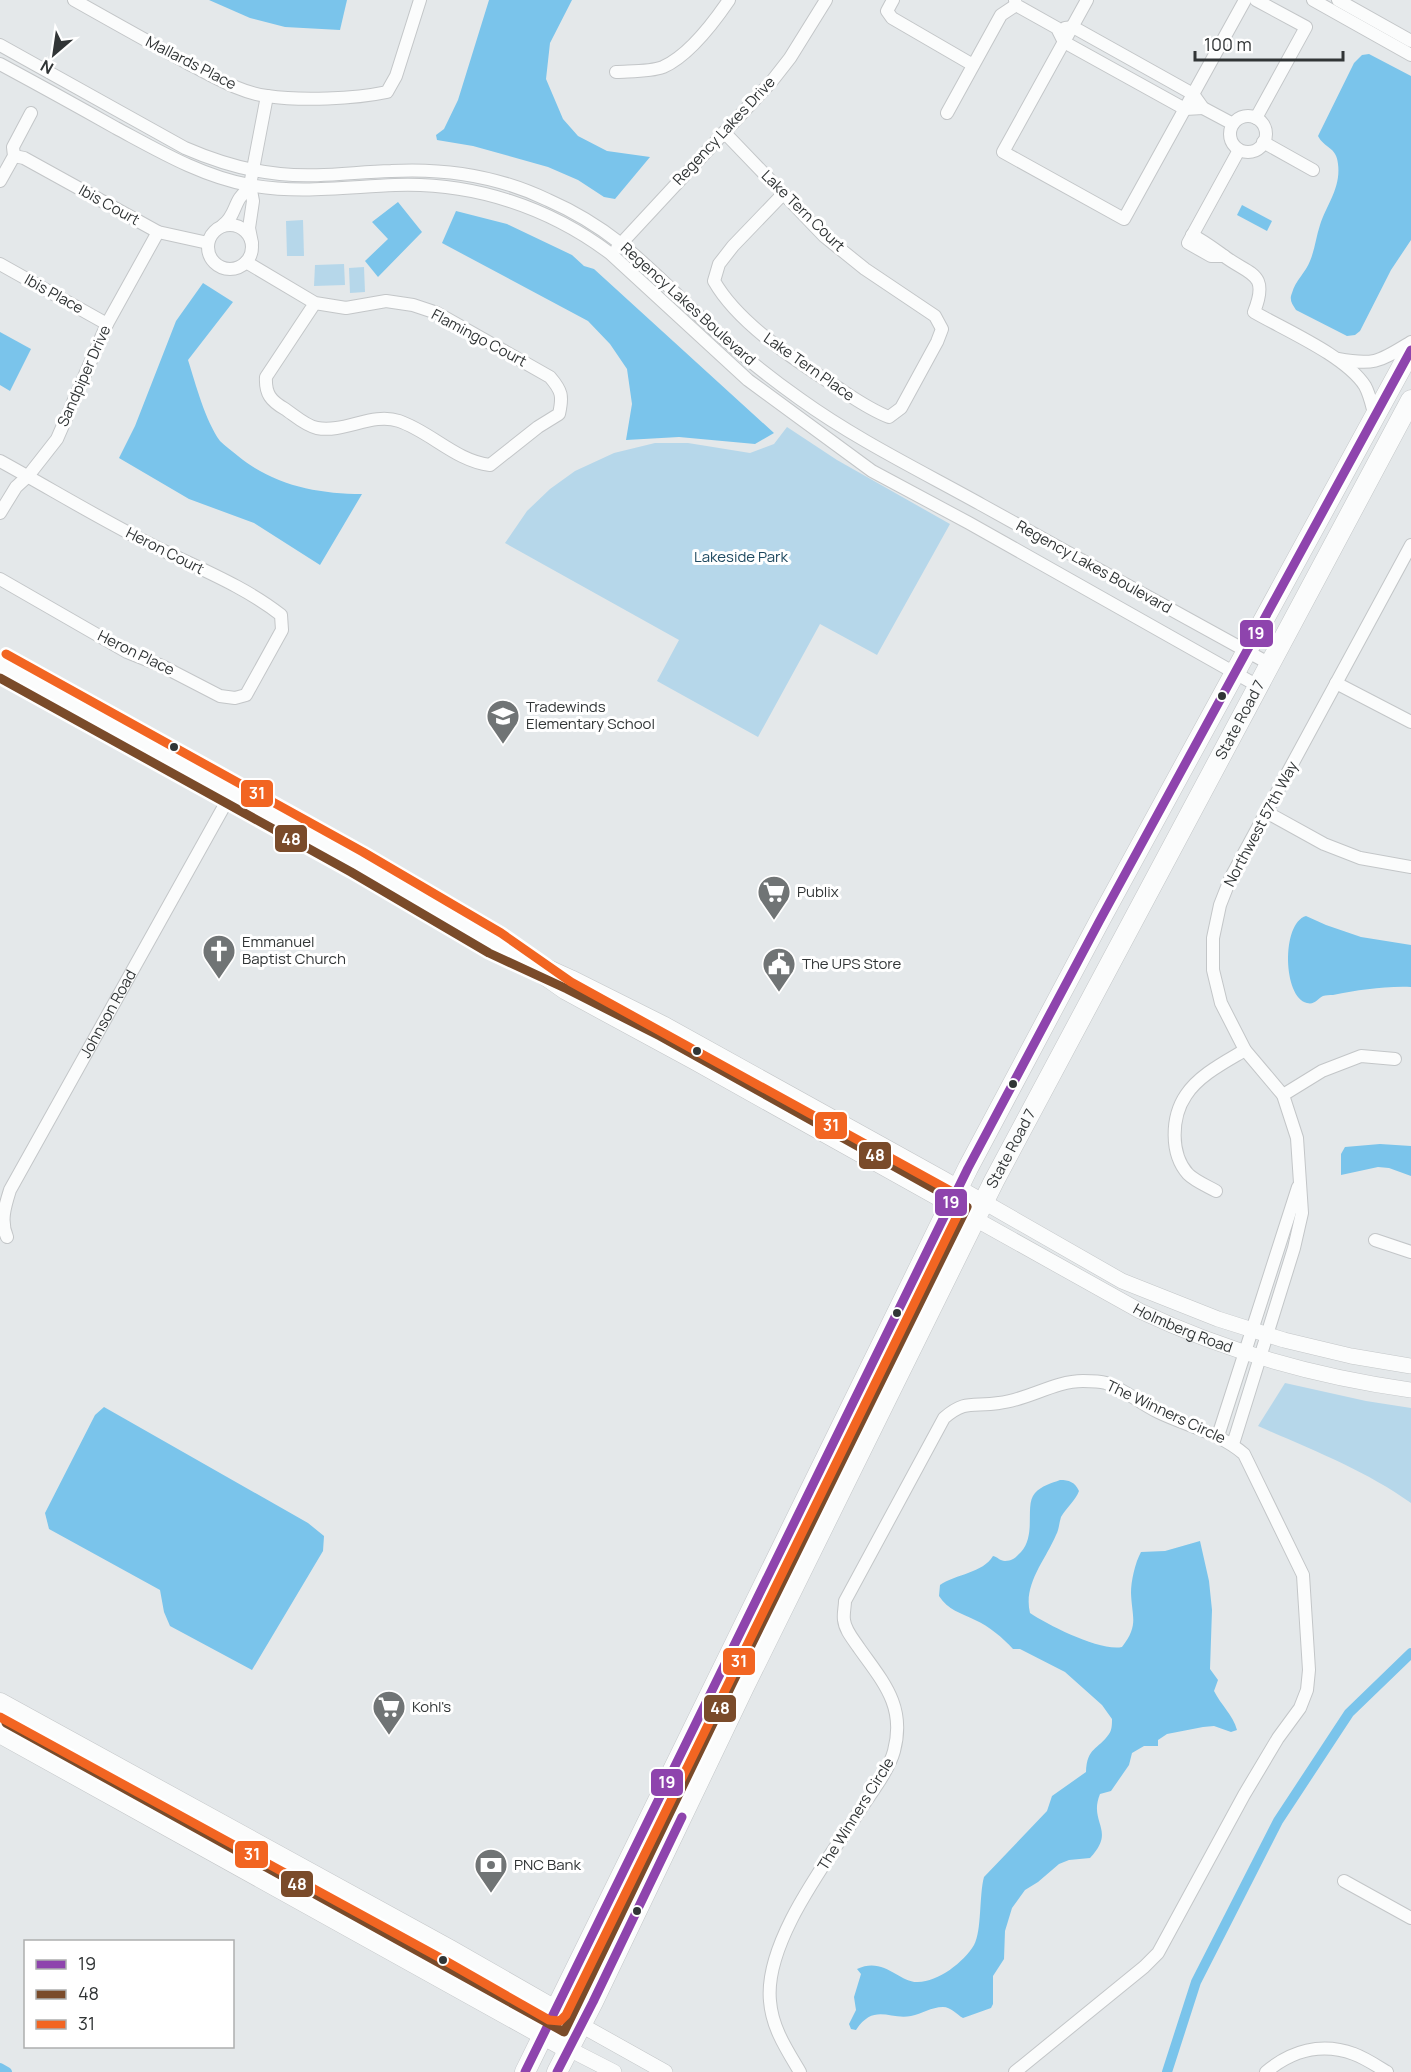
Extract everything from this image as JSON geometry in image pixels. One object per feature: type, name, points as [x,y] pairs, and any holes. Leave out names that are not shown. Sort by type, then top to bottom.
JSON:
[{"type":"main road","name":"State Road 7","points":[[525,2072],[955,1196],[1066,983],[1411,350]]},
{"type":"main road","name":"State Road 7","points":[[557,2072],[778,1617],[979,1211],[1411,400]]},
{"type":"main road","points":[[769,1573],[769,1606],[778,1617]]},
{"type":"main road","points":[[739,1633],[746,1661],[744,1687]]},
{"type":"main road","points":[[0,1703],[441,1945],[581,2025]]},
{"type":"main road","points":[[0,1733],[569,2049]]},
{"type":"main road","points":[[142,1811],[186,1820],[194,1819],[201,1814]]},
{"type":"main road","points":[[178,1832],[196,1827],[230,1830]]},
{"type":"street","name":"Mallards Place","points":[[74,0],[240,89],[267,96],[305,98],[373,95],[387,92],[396,76],[420,0]]},
{"type":"street","points":[[616,72],[662,68],[679,57],[714,21],[729,0]]},
{"type":"street","name":"Regency Lakes Drive","points":[[611,254],[790,58],[826,0]]},
{"type":"street","points":[[893,0],[887,10],[892,18],[973,65]]},
{"type":"street","points":[[1087,0],[1003,152],[1124,219],[1245,0]]},
{"type":"street","points":[[1256,0],[1306,27],[1256,118]]},
{"type":"street","points":[[1313,0],[1411,55]]},
{"type":"street","points":[[1338,0],[1411,40]]},
{"type":"street","points":[[947,113],[1001,15],[1016,3],[1057,28],[1064,42],[1185,109],[1203,108]]},
{"type":"street","points":[[1057,28],[1072,27],[1194,94],[1203,108],[1233,124]]},
{"type":"street","name":"Regency Lakes Boulevard","points":[[0,45],[185,148],[213,160],[253,170],[311,176],[396,170],[430,171],[489,179],[546,198],[622,243],[734,348],[803,402],[944,485],[1270,664]]},
{"type":"street","name":"Regency Lakes Boulevard","points":[[0,64],[174,159],[249,187],[297,191],[429,185],[467,190],[529,207],[592,240],[611,254],[748,380],[873,471],[1258,686]]},
{"type":"street","points":[[249,187],[238,199],[232,215],[213,232],[208,243],[210,256],[220,267],[234,269],[250,257],[252,243],[249,228],[253,201],[249,187],[267,96]]},
{"type":"street","points":[[0,181],[14,156],[13,147],[31,113]]},
{"type":"street","points":[[1246,116],[1256,118],[1264,126],[1263,142],[1260,147],[1250,152],[1239,150],[1231,141],[1233,124],[1246,116]]},
{"type":"street","name":"Lake Tern Court","points":[[724,132],[824,236],[865,269],[935,316],[942,328],[937,342],[901,408],[889,417]]},
{"type":"street","points":[[1263,142],[1313,170]]},
{"type":"street","points":[[1239,150],[1190,239],[1211,256],[1224,256],[1251,271],[1260,291],[1254,312],[1337,358],[1365,387],[1374,417]]},
{"type":"street","name":"Ibis Court","points":[[14,156],[24,158],[158,232],[208,243]]},
{"type":"street","name":"Lake Tern Place","points":[[783,194],[718,264],[714,281],[722,295],[759,331],[798,362],[872,411],[889,417]]},
{"type":"street","points":[[223,225],[238,226],[245,230],[252,243]]},
{"type":"street","name":"Sandpiper Drive","points":[[0,513],[16,487],[28,476],[57,439],[107,324],[158,232]]},
{"type":"street","name":"Flamingo Court","points":[[246,262],[315,303],[346,308],[386,301],[412,305],[437,313],[550,377],[560,388],[562,402],[559,414],[538,427],[490,465],[475,464],[401,421],[385,417],[333,429],[315,427],[271,401],[265,387],[266,377],[315,303]]},
{"type":"street","name":"Ibis Place","points":[[0,264],[107,324]]},
{"type":"street","points":[[1337,358],[1368,363],[1381,360],[1411,342]]},
{"type":"street","name":"Heron Court","points":[[0,461],[152,545],[190,562],[268,605],[281,615],[282,630],[264,666]]},
{"type":"street","name":"Northwest 57th Way","points":[[1233,1444],[1294,1248],[1302,1213],[1297,1138],[1283,1095],[1245,1050],[1221,1003],[1213,970],[1214,938],[1220,905],[1231,877],[1336,683],[1406,566],[1411,545]]},
{"type":"street","name":"Heron Place","points":[[0,579],[127,652],[162,666],[220,696],[235,698],[246,695],[264,666]]},
{"type":"street","points":[[0,664],[232,792],[495,943],[642,1013],[979,1211]]},
{"type":"street","points":[[1336,683],[1411,722]]},
{"type":"street","name":"Johnson Road","points":[[7,1238],[3,1229],[3,1213],[10,1190],[232,792]]},
{"type":"street","points":[[1266,812],[1324,844],[1360,858],[1411,867]]},
{"type":"street","points":[[495,943],[565,992],[955,1196]]},
{"type":"street","points":[[565,992],[579,991],[589,994],[630,1015],[642,1013]]},
{"type":"street","points":[[1216,1191],[1189,1176],[1180,1163],[1175,1144],[1176,1118],[1186,1095],[1204,1076],[1245,1050]]},
{"type":"street","points":[[1283,1095],[1322,1071],[1361,1056],[1395,1059]]},
{"type":"street","name":"Northwest 57th Way","points":[[1218,1436],[1300,1180]]},
{"type":"street","name":"Holmberg Road","points":[[979,1211],[1122,1281],[1267,1335],[1351,1356],[1411,1366]]},
{"type":"street","name":"Holmberg Road","points":[[979,1211],[1140,1311],[1175,1328],[1261,1358],[1358,1382],[1411,1390]]},
{"type":"street","points":[[1375,1240],[1411,1252]]},
{"type":"street","name":"The Winners Circle","points":[[800,2072],[776,2031],[769,2001],[773,1968],[781,1939],[796,1910],[879,1782],[894,1753],[897,1733],[896,1708],[888,1688],[849,1635],[844,1620],[845,1602],[944,1418],[956,1407],[999,1404],[1060,1384],[1082,1381],[1102,1382],[1119,1389],[1158,1412],[1218,1436],[1233,1444],[1244,1454],[1303,1575],[1309,1670],[1307,1690],[1300,1708],[1278,1738],[1244,1795],[1158,1953],[1144,1967],[1015,2072]]},
{"type":"street","points":[[1344,1881],[1411,1918]]},
{"type":"street","points":[[581,2025],[665,2072]]},
{"type":"street","points":[[569,2049],[614,2072]]},
{"type":"street","points":[[1266,2072],[1280,2060],[1295,2053],[1311,2049],[1331,2049],[1354,2054],[1388,2072]]},
{"type":"green space","points":[[303,220],[304,256],[287,256],[286,221]]},
{"type":"green space","points":[[344,264],[345,285],[314,286],[315,265]]},
{"type":"green space","points":[[364,267],[365,292],[350,293],[349,268]]},
{"type":"green space","name":"Lakeside Park","points":[[787,427],[837,460],[950,524],[877,655],[820,624],[758,737],[657,681],[679,640],[505,543],[527,511],[550,489],[575,471],[614,453],[655,443],[688,443],[750,453],[774,444]]},
{"type":"green space","points":[[1285,1383],[1366,1401],[1411,1408],[1411,1503],[1356,1470],[1258,1426]]},
{"type":"water","points":[[209,0],[347,0],[340,30],[285,27],[250,18]]},
{"type":"water","points":[[489,0],[572,0],[550,43],[546,79],[563,119],[578,136],[607,151],[650,157],[615,199],[604,197],[578,180],[548,167],[473,146],[437,140],[436,135],[444,129],[458,100]]},
{"type":"water","points":[[1369,54],[1411,76],[1411,240],[1391,270],[1360,331],[1355,335],[1347,336],[1296,310],[1291,298],[1293,289],[1310,261],[1320,225],[1337,181],[1337,158],[1318,136],[1354,63],[1362,55]]},
{"type":"water","points":[[398,202],[422,232],[378,277],[365,261],[388,239],[372,222]]},
{"type":"water","points":[[1242,205],[1272,221],[1267,231],[1237,215]]},
{"type":"water","points":[[456,211],[507,224],[572,255],[584,266],[594,269],[774,433],[755,444],[679,437],[626,440],[632,404],[627,369],[610,344],[588,321],[442,243]]},
{"type":"water","points":[[203,283],[233,302],[188,360],[205,413],[220,441],[252,466],[281,481],[312,490],[362,494],[320,565],[254,523],[189,499],[119,458],[135,426],[176,321]]},
{"type":"water","points":[[0,332],[31,349],[10,391],[0,385]]},
{"type":"water","points":[[1306,916],[1361,937],[1411,945],[1411,987],[1325,995],[1312,1003],[1299,998],[1293,988],[1290,975],[1289,945],[1292,932],[1298,922]]},
{"type":"water","points":[[1380,1144],[1411,1146],[1411,1176],[1389,1168],[1378,1167],[1341,1175],[1341,1154],[1345,1147]]},
{"type":"water","points":[[104,1407],[308,1523],[324,1536],[323,1551],[252,1670],[170,1626],[164,1612],[160,1590],[49,1529],[45,1513],[95,1415]]},
{"type":"water","points":[[1060,1480],[1071,1482],[1079,1491],[1061,1517],[1057,1533],[1032,1582],[1030,1613],[1088,1642],[1122,1647],[1133,1627],[1132,1583],[1141,1552],[1165,1551],[1200,1541],[1209,1581],[1212,1610],[1210,1669],[1218,1680],[1214,1691],[1237,1730],[1231,1732],[1214,1726],[1167,1734],[1158,1740],[1158,1746],[1144,1746],[1132,1753],[1129,1765],[1111,1791],[1100,1794],[1097,1812],[1102,1833],[1098,1848],[1090,1858],[1069,1860],[1059,1864],[1025,1890],[1012,1908],[1005,1931],[1004,1959],[993,1976],[991,2008],[963,2018],[946,2007],[903,2017],[882,2014],[869,2017],[856,2030],[851,2029],[849,2024],[856,2010],[854,1997],[861,1974],[857,1969],[875,1966],[904,1979],[926,1981],[950,1970],[970,1951],[977,1939],[984,1877],[1047,1811],[1052,1796],[1086,1772],[1091,1753],[1111,1731],[1112,1719],[1102,1705],[1065,1672],[1020,1649],[1013,1649],[991,1629],[951,1608],[939,1596],[940,1585],[976,1570],[989,1562],[993,1556],[1005,1561],[1018,1556],[1026,1545],[1030,1529],[1032,1498],[1040,1488]]},
{"type":"waterway","points":[[1167,2072],[1196,1982],[1278,1821],[1349,1713],[1411,1653]]},
{"type":"waterway","points":[[0,2068],[7,2072]]},
{"type":"transit line","name":"19","points":[[525,2072],[968,1168],[1100,920],[1411,350]]},
{"type":"transit line","name":"31","points":[[0,1717],[549,2020],[560,2021],[566,2015],[962,1206],[956,1194],[571,982],[501,933],[363,852],[6,654]]},
{"type":"transit line","name":"48","points":[[0,678],[351,872],[489,953],[660,1036],[967,1207],[564,2032],[6,1723]]},
{"type":"transit line","name":"19","points":[[557,2072],[682,1817]]},
{"type":"place","name":"Tradewinds Elementary School","points":[[503,745]]},
{"type":"place","name":"Publix","points":[[774,921]]},
{"type":"place","name":"Emmanuel Baptist Church","points":[[219,980]]},
{"type":"place","name":"The UPS Store","points":[[779,993]]},
{"type":"place","name":"Kohl's","points":[[389,1736]]},
{"type":"place","name":"PNC Bank","points":[[491,1894]]}]
